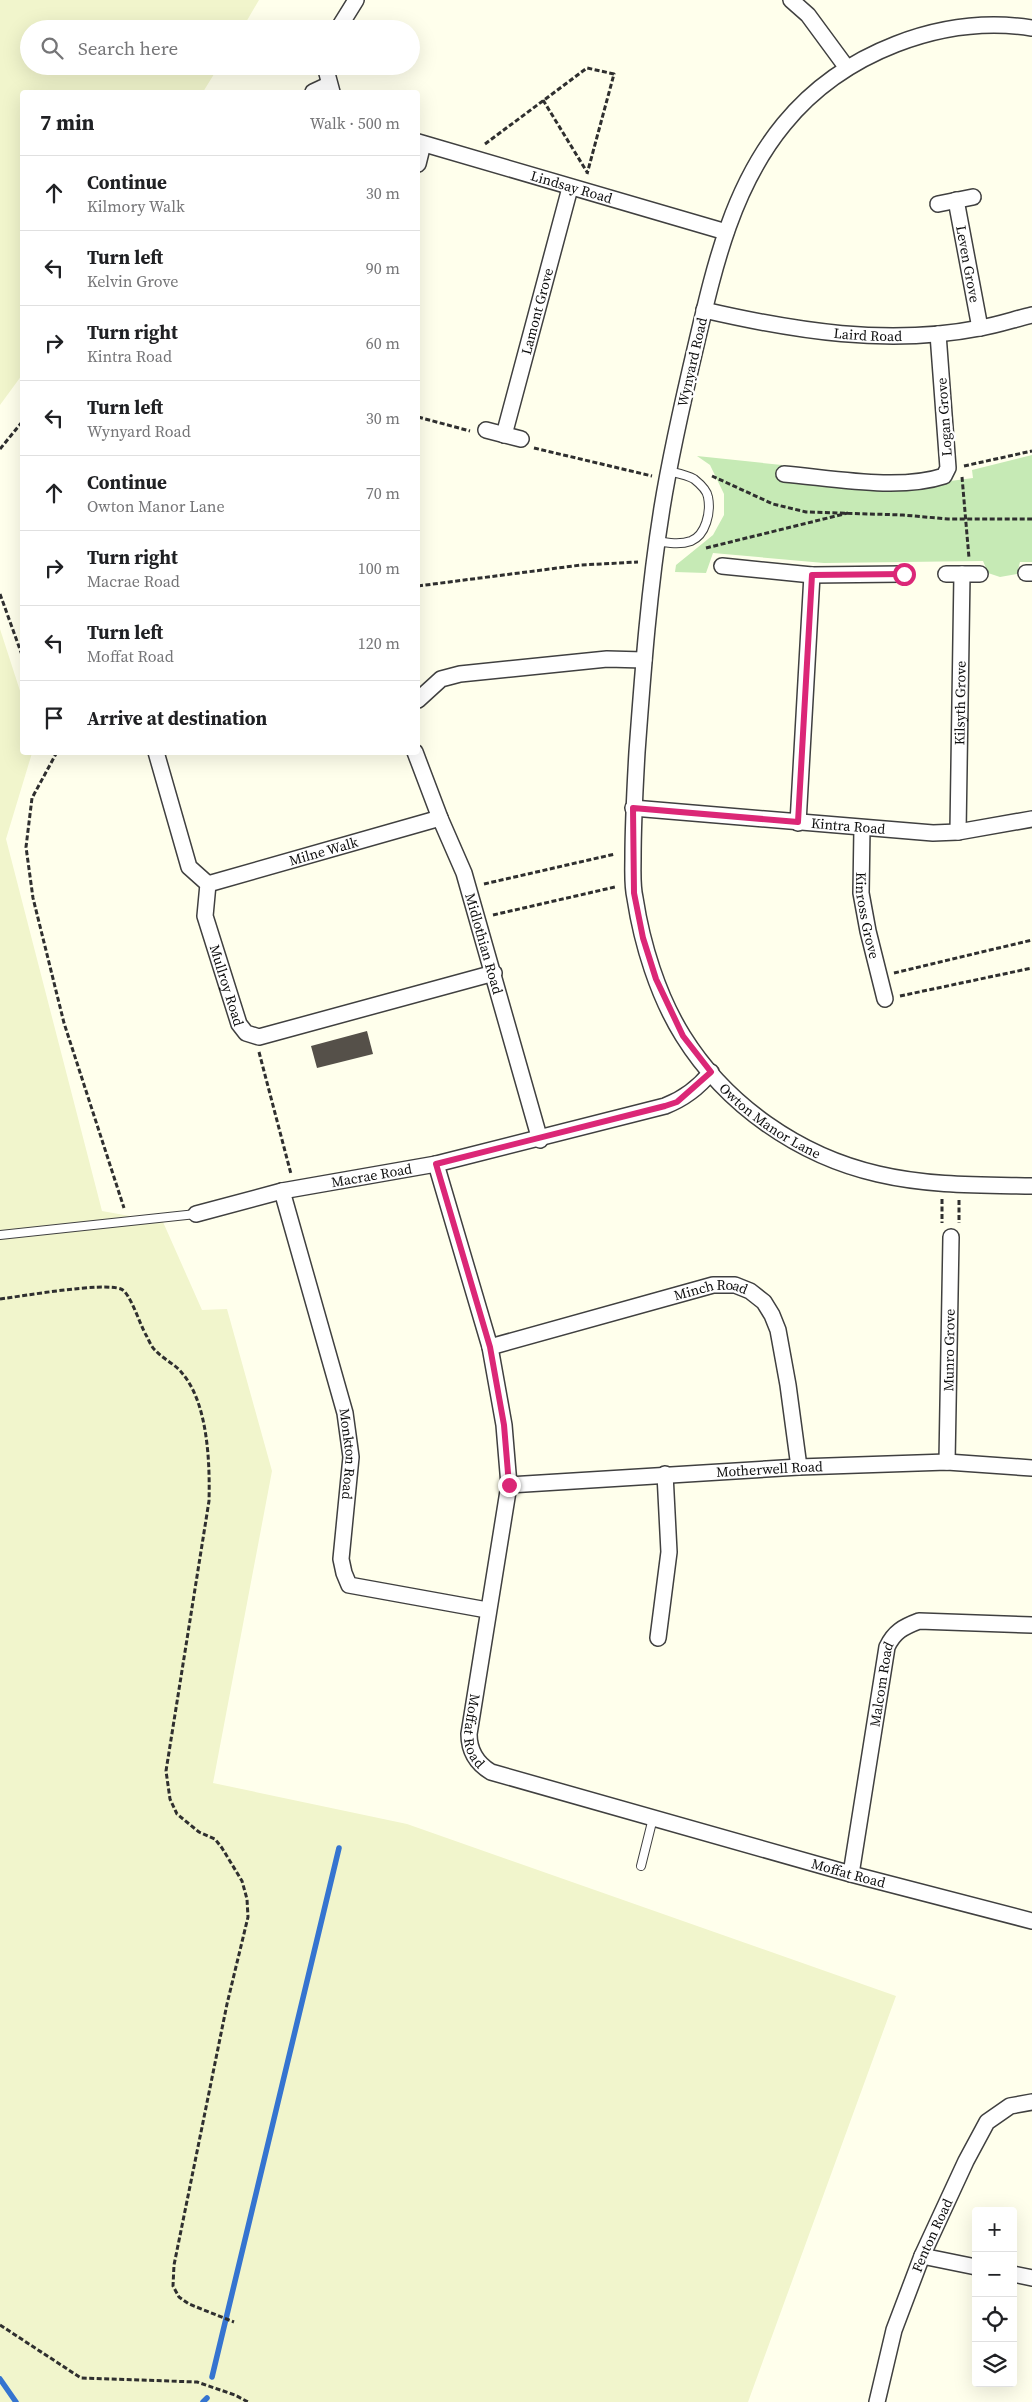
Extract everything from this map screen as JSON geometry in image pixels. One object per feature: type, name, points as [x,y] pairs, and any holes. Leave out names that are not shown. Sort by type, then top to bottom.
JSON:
[{"type":"street","points":[[344,20],[356,0]]},
{"type":"street","points":[[791,0],[808,15],[847,68]]},
{"type":"street","name":"Wynyard Road","points":[[634,893],[633,808],[644,660],[657,541],[668,475],[704,310],[726,232],[744,184],[762,153],[799,107],[824,84],[847,68],[906,40],[946,30],[980,26],[1032,28]]},
{"type":"street","points":[[327,75],[330,89]]},
{"type":"street","name":"Lindsay Road","points":[[420,143],[726,232]]},
{"type":"street","name":"Lamont Grove","points":[[504,435],[577,190]]},
{"type":"street","points":[[938,204],[973,197]]},
{"type":"street","name":"Leven Grove","points":[[956,200],[980,328]]},
{"type":"street","name":"Laird Road","points":[[704,310],[768,325],[843,335],[891,336],[938,334],[980,328],[1032,315]]},
{"type":"street","name":"Logan Grove","points":[[784,474],[831,485],[900,483],[930,480],[944,476],[955,467],[938,334]]},
{"type":"street","points":[[486,430],[521,439]]},
{"type":"street","points":[[722,566],[812,575],[904,574]]},
{"type":"street","points":[[946,574],[971,574]]},
{"type":"street","name":"Kilsyth Grove","points":[[958,832],[971,574]]},
{"type":"street","points":[[798,822],[812,575]]},
{"type":"street","points":[[420,691],[441,679],[460,674],[607,659],[644,660]]},
{"type":"street","points":[[157,755],[189,867],[208,884]]},
{"type":"street","name":"Midlothian Road","points":[[416,755],[469,888],[540,1140]]},
{"type":"street","name":"Kintra Road","points":[[633,808],[933,833],[958,832],[1032,819]]},
{"type":"street","name":"Milne Walk","points":[[208,884],[440,818]]},
{"type":"street","name":"Kinross Grove","points":[[862,828],[861,893],[885,1000]]},
{"type":"street","name":"Mullroy Road","points":[[208,884],[205,916],[239,1024],[246,1033],[259,1037],[494,973]]},
{"type":"street","name":"Owton Manor Lane","points":[[634,893],[643,938],[656,979],[683,1036],[711,1072],[752,1112],[800,1146],[836,1162],[875,1174],[922,1183],[1032,1186]]},
{"type":"street","name":"Macrae Road","points":[[196,1214],[288,1190],[436,1164],[540,1140],[671,1104],[690,1092],[711,1072]]},
{"type":"street","name":"Moffat Road","points":[[436,1164],[490,1347],[504,1425],[509,1485],[487,1610],[469,1734],[469,1746],[481,1766],[491,1772],[851,1874],[1032,1921]]},
{"type":"street","name":"Monkton Road","points":[[288,1190],[345,1413],[352,1457],[341,1559],[344,1573],[350,1585],[487,1610]]},
{"type":"street","name":"Munro Grove","points":[[947,1462],[951,1237]]},
{"type":"street","name":"Minch Road","points":[[490,1347],[713,1285],[735,1285],[750,1291],[764,1302],[778,1330],[788,1384],[799,1467]]},
{"type":"street","name":"Motherwell Road","points":[[509,1485],[665,1474],[947,1462],[1032,1468]]},
{"type":"street","points":[[658,1638],[669,1552],[665,1474]]},
{"type":"street","name":"Malcom Road","points":[[851,1874],[886,1647],[892,1637],[903,1627],[919,1621],[1032,1625]]},
{"type":"street","name":"Fenton Road","points":[[877,2402],[894,2330],[922,2256],[966,2161],[987,2122],[1010,2106],[1032,2102]]},
{"type":"street","points":[[922,2256],[972,2266]]},
{"type":"street","points":[[1017,2275],[1032,2278]]},
{"type":"lane","points":[[657,541],[677,544],[693,540],[704,530],[708,513],[708,496],[693,478],[668,475]]},
{"type":"lane","points":[[0,1235],[196,1214]]},
{"type":"lane","points":[[641,1866],[653,1818]]},
{"type":"path","points":[[478,160],[482,146],[587,68],[614,74],[588,173],[577,190]]},
{"type":"path","points":[[543,100],[588,173]]},
{"type":"path","points":[[0,449],[20,424]]},
{"type":"path","points":[[521,439],[520,445],[668,475]]},
{"type":"path","points":[[971,574],[966,519],[955,467],[1032,451]]},
{"type":"path","points":[[710,475],[740,491],[773,504],[806,512],[966,519],[1032,519]]},
{"type":"path","points":[[704,549],[848,513]]},
{"type":"path","points":[[420,586],[581,565],[655,561]]},
{"type":"path","points":[[0,594],[20,649]]},
{"type":"path","points":[[55,755],[32,798],[26,847],[33,898],[64,1023],[128,1221]]},
{"type":"path","points":[[469,888],[615,854]]},
{"type":"path","points":[[478,918],[615,887]]},
{"type":"path","points":[[879,976],[1032,940]]},
{"type":"path","points":[[885,1000],[1032,968]]},
{"type":"path","points":[[259,1037],[258,1057],[288,1190]]},
{"type":"path","points":[[941,1184],[942,1236],[951,1237],[960,1236],[959,1185]]},
{"type":"path","points":[[0,1299],[81,1289],[114,1287],[123,1289],[128,1294],[141,1326],[155,1350],[181,1371],[191,1385],[199,1404],[210,1470],[209,1501],[166,1771],[170,1799],[177,1814],[199,1832],[215,1840],[242,1881],[247,1899],[248,1917],[227,2004],[192,2173],[174,2265],[173,2286],[179,2297],[189,2304],[234,2322]]},
{"type":"path","points":[[0,2325],[81,2378],[198,2382],[235,2395],[248,2402]]},
{"type":"green space","points":[[0,0],[259,0],[247,20],[20,20],[20,75],[213,75],[204,90],[20,90],[20,378],[0,405]]},
{"type":"green space","points":[[1032,455],[1032,562],[1020,562],[1017,574],[1000,577],[988,573],[983,561],[824,563],[713,553],[706,573],[675,572],[676,565],[713,535],[724,515],[724,494],[710,465],[697,456],[782,465],[779,480],[883,490],[973,478],[972,470]]},
{"type":"green space","points":[[0,629],[20,691],[20,755],[31,755],[6,839],[102,1211],[163,1222],[202,1310],[227,1309],[272,1471],[213,1783],[407,1824],[896,1996],[748,2402],[0,2402]]},
{"type":"building","points":[[367,1031],[373,1054],[317,1068],[311,1046]]},
{"type":"waterway","points":[[212,2377],[339,1848]]},
{"type":"waterway","points":[[0,2379],[16,2402]]},
{"type":"waterway","points":[[203,2402],[207,2398]]},
{"type":"route","points":[[509,1485],[504,1425],[490,1347],[436,1164],[540,1140],[665,1106],[677,1102],[704,1081],[711,1072],[683,1036],[656,979],[643,938],[634,893],[633,808],[798,822],[812,575],[904,574]]}]
